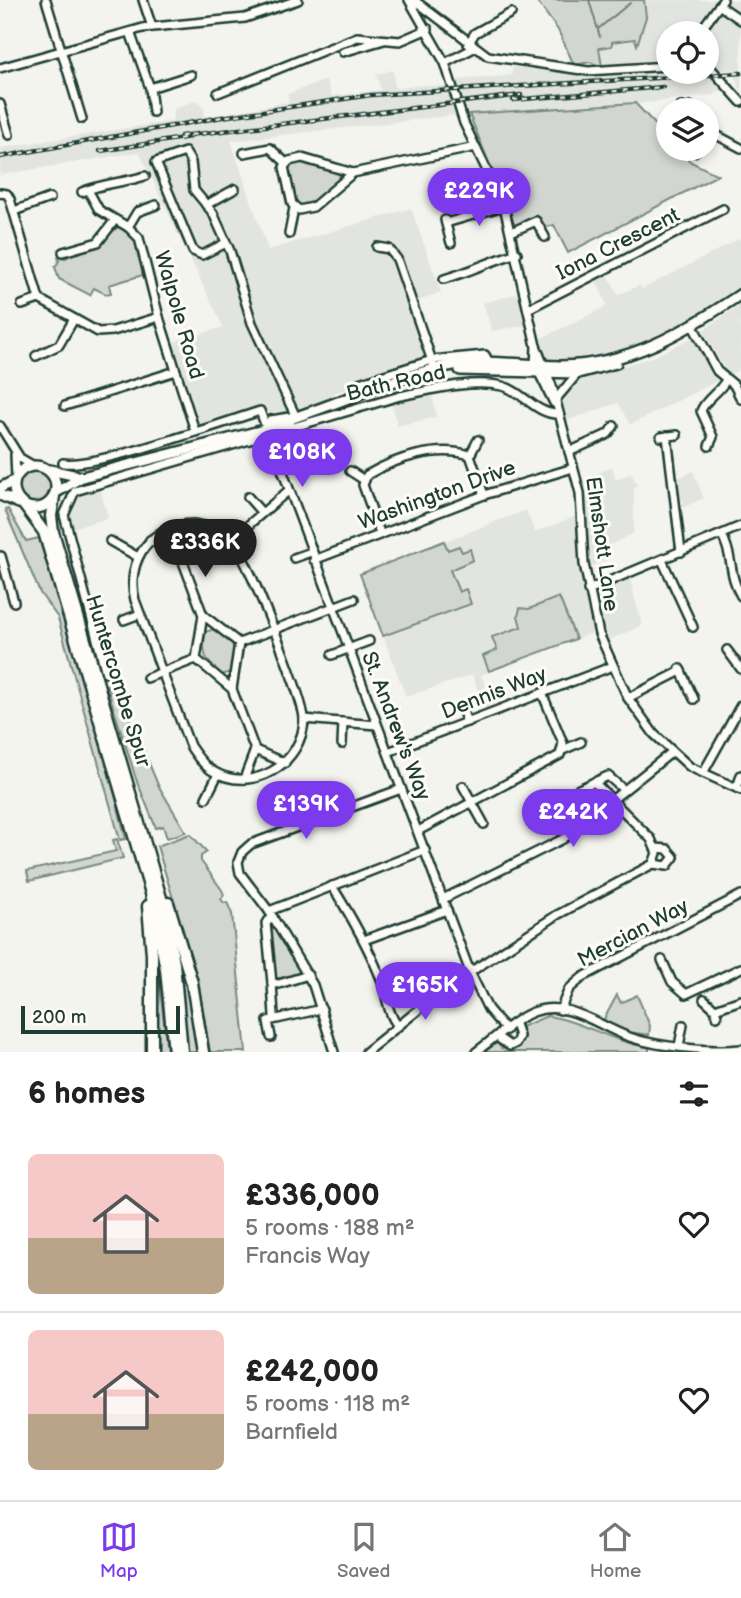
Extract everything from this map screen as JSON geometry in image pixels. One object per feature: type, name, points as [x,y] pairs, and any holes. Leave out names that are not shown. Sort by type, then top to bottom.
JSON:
[{"type":"highway","name":"Huntercombe Spur","points":[[55,495],[51,516],[53,532],[156,877]]},
{"type":"highway","name":"Huntercombe Spur","points":[[23,504],[40,524],[44,534],[145,870]]},
{"type":"highway","points":[[145,870],[152,954],[152,1052]]},
{"type":"highway","points":[[145,870],[166,969],[174,1052]]},
{"type":"highway","points":[[156,877],[174,963],[182,1052]]},
{"type":"highway","points":[[156,877],[169,906],[192,983],[203,1052]]},
{"type":"main road","name":"Bath Road","points":[[436,370],[542,369],[629,355],[657,345],[693,326],[741,294]]},
{"type":"main road","name":"Bath Road","points":[[55,495],[82,477],[268,432],[288,424],[294,417],[452,365],[489,362],[578,373],[616,363],[629,355]]},
{"type":"main road","points":[[0,488],[15,479],[23,469],[33,465],[48,470],[56,482],[55,495],[40,507],[0,495]]},
{"type":"main road","name":"Bath Road","points":[[48,470],[82,477]]},
{"type":"main road","points":[[15,479],[15,495],[23,504]]},
{"type":"street","points":[[46,0],[82,119]]},
{"type":"street","points":[[143,0],[152,27]]},
{"type":"street","points":[[0,68],[130,32],[152,27],[245,18],[298,0]]},
{"type":"street","points":[[411,0],[423,14],[488,56],[588,71],[656,67]]},
{"type":"street","points":[[708,21],[721,2],[741,20]]},
{"type":"street","points":[[445,63],[471,46],[475,33],[510,13]]},
{"type":"street","points":[[423,14],[445,63],[460,112],[504,206],[542,369]]},
{"type":"street","points":[[218,93],[357,37],[407,40],[428,29]]},
{"type":"street","points":[[130,32],[150,88],[153,111]]},
{"type":"street","points":[[344,52],[385,40]]},
{"type":"street","points":[[150,88],[191,75]]},
{"type":"street","points":[[719,77],[740,101]]},
{"type":"street","points":[[0,104],[9,135]]},
{"type":"street","points":[[719,138],[741,148]]},
{"type":"street","points":[[294,208],[313,207],[354,173],[477,147]]},
{"type":"street","points":[[244,152],[270,148],[286,163],[294,208],[289,234]]},
{"type":"street","points":[[226,243],[202,255],[193,251],[156,162],[185,152],[191,162],[194,190],[213,213],[226,243],[252,323],[294,417]]},
{"type":"street","points":[[286,163],[303,158],[354,173]]},
{"type":"street","points":[[145,176],[117,184],[109,182],[85,191],[99,210],[128,227],[137,212],[156,205]]},
{"type":"street","points":[[206,205],[235,189]]},
{"type":"street","points":[[0,193],[7,194],[14,211],[39,299],[98,332],[113,331],[159,317]]},
{"type":"street","points":[[14,211],[50,198]]},
{"type":"street","points":[[451,243],[445,221],[504,206]]},
{"type":"street","name":"Iona Crescent","points":[[528,309],[723,209]]},
{"type":"street","points":[[67,253],[98,242],[115,220]]},
{"type":"street","points":[[511,232],[536,221],[545,237]]},
{"type":"street","name":"Walpole Road","points":[[128,227],[139,238],[159,317],[195,431]]},
{"type":"street","points":[[377,247],[389,249],[397,259],[436,370]]},
{"type":"street","points":[[444,279],[517,253]]},
{"type":"street","points":[[22,305],[39,299]]},
{"type":"street","points":[[33,356],[60,345],[74,319]]},
{"type":"street","points":[[693,326],[717,371],[734,384],[741,399]]},
{"type":"street","points":[[364,393],[359,383],[432,360],[485,355],[489,362]]},
{"type":"street","name":"Elmshott Lane","points":[[542,369],[556,399],[558,412]]},
{"type":"street","name":"Elmshott Lane","points":[[542,369],[558,412],[581,502],[588,590],[599,634],[628,698],[654,734],[672,752],[703,774],[739,789]]},
{"type":"street","points":[[65,405],[176,371]]},
{"type":"street","points":[[556,399],[578,373]]},
{"type":"street","points":[[709,446],[713,437],[701,411],[704,404],[716,396],[726,380]]},
{"type":"street","name":"Bath Road","points":[[106,673],[64,515],[75,491],[268,432],[400,396],[476,385],[503,386],[547,414],[558,412]]},
{"type":"street","points":[[63,463],[71,464],[102,457],[260,411],[268,432]]},
{"type":"street","points":[[0,426],[23,461],[33,465]]},
{"type":"street","points":[[569,452],[608,434],[614,426]]},
{"type":"street","name":"St. Andrew's Way","points":[[268,432],[470,972],[488,1009],[506,1030]]},
{"type":"street","points":[[677,435],[664,437],[681,552]]},
{"type":"street","points":[[478,440],[470,455],[484,495]]},
{"type":"street","points":[[15,451],[15,479]]},
{"type":"street","points":[[364,480],[376,470],[415,455],[437,452],[470,455]]},
{"type":"street","name":"Washington Drive","points":[[294,558],[313,556],[484,495],[573,468]]},
{"type":"street","points":[[350,471],[364,480]]},
{"type":"street","points":[[95,474],[98,485]]},
{"type":"street","points":[[364,480],[364,492],[380,533]]},
{"type":"street","points":[[232,539],[288,491]]},
{"type":"street","points":[[248,497],[262,513]]},
{"type":"street","points":[[193,524],[180,554],[203,615],[196,659]]},
{"type":"street","points":[[193,524],[219,530],[232,539],[249,567],[302,706],[304,719],[301,737],[285,764],[268,774],[244,779],[218,774],[200,761],[190,746],[132,589],[132,576],[138,556],[150,540],[174,526],[193,524]]},
{"type":"street","points":[[588,590],[741,526]]},
{"type":"street","points":[[722,535],[731,551],[733,582],[741,596]]},
{"type":"street","points":[[150,540],[180,554]]},
{"type":"street","points":[[110,541],[138,556]]},
{"type":"street","points":[[1,556],[4,586],[13,602]]},
{"type":"street","points":[[662,561],[693,627]]},
{"type":"street","points":[[239,643],[354,599]]},
{"type":"street","points":[[124,620],[140,614]]},
{"type":"street","points":[[203,615],[239,643]]},
{"type":"street","points":[[332,655],[369,641]]},
{"type":"street","points":[[239,643],[232,689],[255,750],[244,779]]},
{"type":"street","points":[[727,650],[741,669]]},
{"type":"street","points":[[147,678],[196,659]]},
{"type":"street","points":[[196,659],[232,689]]},
{"type":"street","name":"Dennis Way","points":[[388,752],[613,666]]},
{"type":"street","points":[[628,698],[680,670],[694,699]]},
{"type":"street","points":[[542,693],[561,737],[563,750]]},
{"type":"street","points":[[703,774],[741,705]]},
{"type":"street","points":[[462,709],[467,722]]},
{"type":"street","points":[[304,719],[377,725]]},
{"type":"street","points":[[342,744],[343,722]]},
{"type":"street","points":[[418,831],[554,759],[563,750],[581,743]]},
{"type":"street","points":[[255,750],[285,764]]},
{"type":"street","points":[[443,900],[563,839],[672,752]]},
{"type":"street","points":[[206,798],[218,774]]},
{"type":"street","points":[[739,789],[741,775]]},
{"type":"street","points":[[579,789],[608,776],[624,790]]},
{"type":"street","points":[[594,782],[611,802],[651,839],[656,848],[653,864]]},
{"type":"street","points":[[463,786],[484,824]]},
{"type":"street","points":[[322,1052],[334,1050],[308,975],[271,914],[240,873],[238,862],[242,852],[251,845],[401,789]]},
{"type":"street","points":[[653,864],[660,867],[673,860],[673,853],[667,849],[656,848]]},
{"type":"street","points":[[274,1016],[267,923],[271,914],[332,886],[425,850]]},
{"type":"street","points":[[366,1052],[470,972],[558,915],[653,864]]},
{"type":"street","points":[[332,886],[364,940],[382,982],[392,1019],[398,1026]]},
{"type":"street","name":"Mercian Way","points":[[560,1010],[569,989],[583,977],[741,895]]},
{"type":"street","points":[[364,940],[447,910]]},
{"type":"street","points":[[662,965],[672,982],[686,994],[741,968]]},
{"type":"street","points":[[272,983],[279,984],[308,975]]},
{"type":"street","points":[[704,999],[716,1013],[741,1000]]},
{"type":"street","points":[[271,1037],[268,1021],[322,1009]]},
{"type":"street","points":[[476,1052],[534,1011],[560,1010],[578,1013],[625,1036],[690,1050],[736,1051]]},
{"type":"street","points":[[497,1037],[510,1046],[516,1043],[519,1036],[515,1024]]},
{"type":"street","points":[[679,1046],[683,1025]]},
{"type":"shaded area","points":[[536,0],[644,0],[646,17],[637,45],[635,39],[612,42],[612,46],[599,48],[602,67],[590,62],[574,65],[558,30]]},
{"type":"shaded area","points":[[644,0],[741,0],[741,92],[732,70],[719,68],[719,21],[656,21],[656,62],[602,67],[598,48],[611,42],[636,39],[636,43]]},
{"type":"shaded area","points":[[512,67],[600,77],[656,74],[656,84],[717,84],[721,90],[714,95],[656,98],[656,102],[636,104],[469,114],[464,107],[456,80],[512,75]]},
{"type":"shaded area","points":[[393,70],[395,88],[424,85],[451,87],[456,115],[231,141],[268,250],[411,208],[441,292],[410,305],[426,356],[423,361],[348,381],[349,388],[334,393],[335,397],[266,418],[262,407],[200,429],[173,342],[223,327],[139,152],[0,175],[0,148],[172,121],[174,109],[196,100],[205,110],[204,117],[289,102],[287,94],[326,80],[332,96],[381,90],[376,74]]},
{"type":"shaded area","points":[[635,103],[656,125],[656,161],[690,161],[718,175],[568,253],[554,225],[544,228],[536,215],[519,227],[515,226],[469,114]]},
{"type":"shaded area","points":[[302,161],[339,173],[340,180],[311,205],[299,208],[295,204],[287,168],[290,163]]},
{"type":"shaded area","points":[[118,227],[125,229],[134,239],[143,275],[109,285],[111,293],[106,294],[94,288],[90,295],[59,279],[55,267],[59,261],[58,257],[66,258],[98,244]]},
{"type":"shaded area","points":[[741,238],[741,285],[688,321],[625,350],[586,361],[560,363],[546,359],[540,339],[607,306],[596,280],[608,274],[618,295],[640,285],[642,289]]},
{"type":"shaded area","points":[[519,293],[527,325],[492,331],[483,303]]},
{"type":"shaded area","points":[[741,304],[741,369],[728,376],[703,330]]},
{"type":"shaded area","points":[[691,338],[695,339],[717,381],[630,425],[618,403],[566,421],[560,398],[578,380],[655,356]]},
{"type":"shaded area","points":[[431,393],[437,417],[397,426],[391,401]]},
{"type":"shaded area","points":[[612,466],[616,480],[631,473],[637,485],[634,487],[634,533],[606,547],[609,558],[591,567],[581,482]]},
{"type":"shaded area","points":[[35,469],[48,474],[53,487],[48,500],[35,505],[22,500],[17,487],[22,474]]},
{"type":"shaded area","points":[[693,471],[704,498],[680,509],[684,503],[679,495],[677,478]]},
{"type":"shaded area","points":[[100,488],[108,518],[70,529],[66,514],[77,494]]},
{"type":"shaded area","points":[[8,509],[26,541],[39,538],[104,752],[126,839],[120,840],[58,618],[40,593],[5,510]]},
{"type":"shaded area","points":[[526,510],[535,532],[579,515],[581,574],[595,632],[481,675],[495,709],[486,712],[472,675],[406,697],[360,574]]},
{"type":"shaded area","points":[[444,541],[448,550],[459,546],[462,552],[470,549],[473,560],[450,570],[459,592],[466,589],[471,604],[383,636],[360,574]]},
{"type":"shaded area","points":[[630,579],[642,626],[608,640],[596,598],[600,591]]},
{"type":"shaded area","points":[[559,597],[576,639],[489,671],[483,656],[497,650],[492,637],[521,627],[518,616],[520,608],[529,609]]},
{"type":"shaded area","points":[[217,628],[231,642],[235,657],[233,671],[222,675],[211,665],[204,652],[205,632]]},
{"type":"shaded area","points":[[106,684],[130,718],[158,785],[186,832],[167,838],[163,826],[156,828],[136,779]]},
{"type":"shaded area","points":[[190,834],[207,852],[201,856],[201,861],[222,890],[224,895],[221,899],[224,903],[227,902],[232,914],[246,1052],[210,1052],[198,980],[157,846]]},
{"type":"shaded area","points":[[117,839],[123,858],[29,881],[27,871],[116,851],[113,840]]},
{"type":"shaded area","points":[[272,925],[300,974],[275,979],[269,927]]},
{"type":"shaded area","points":[[155,941],[167,1052],[155,1052]]},
{"type":"shaded area","points":[[178,950],[188,981],[200,1052],[188,1052]]},
{"type":"shaded area","points":[[617,995],[621,1003],[637,995],[650,1026],[649,1035],[629,1032],[603,1021]]},
{"type":"shaded area","points":[[547,1016],[649,1047],[649,1052],[484,1052],[497,1043],[502,1049],[515,1049],[524,1038],[521,1027]]},
{"type":"waterway","points":[[589,0],[600,37]]},
{"type":"waterway","points":[[598,29],[630,3]]},
{"type":"railway","points":[[0,157],[222,117],[371,95],[741,73]]},
{"type":"railway","points":[[513,100],[663,87]]},
{"type":"railway","points":[[181,136],[521,95]]},
{"type":"railway","points":[[100,151],[190,137]]}]
